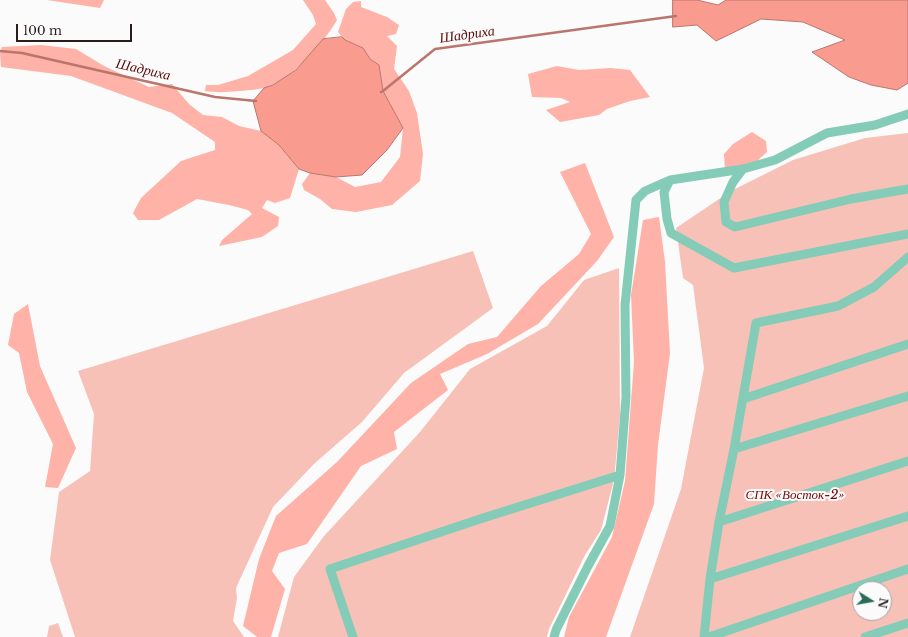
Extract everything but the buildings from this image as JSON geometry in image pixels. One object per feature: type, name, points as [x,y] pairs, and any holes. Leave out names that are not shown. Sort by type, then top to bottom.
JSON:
[{"type":"street","points":[[554,637],[556,630],[610,526],[620,475],[626,397],[625,305],[636,200],[645,191],[670,180],[743,169],[775,160],[827,133],[875,125],[908,114]]},
{"type":"street","points":[[743,169],[733,182],[724,202],[726,222],[735,227],[908,188]]},
{"type":"street","points":[[670,180],[664,192],[670,233],[734,268],[908,234]]},
{"type":"street","points":[[704,637],[710,579],[719,522],[734,449],[756,323],[838,306],[874,287],[908,257]]},
{"type":"street","points":[[743,399],[908,344]]},
{"type":"street","points":[[734,449],[908,396]]},
{"type":"street","points":[[719,522],[908,461]]},
{"type":"street","points":[[353,637],[330,569],[483,518],[620,475]]},
{"type":"street","points":[[710,579],[908,516]]},
{"type":"street","points":[[709,637],[908,569]]},
{"type":"street","points":[[865,637],[908,623]]},
{"type":"green space","name":"СПК «Восток-2»","points":[[908,133],[908,637],[630,637],[681,489],[704,368],[693,285],[683,278],[676,228],[731,191],[793,160],[865,138]]},
{"type":"green space","points":[[473,251],[493,308],[404,373],[362,422],[315,463],[273,507],[236,588],[237,598],[233,621],[244,637],[75,637],[50,560],[59,492],[90,471],[94,414],[78,371]]},
{"type":"green space","points":[[619,268],[620,416],[614,480],[601,530],[585,555],[549,629],[547,637],[278,637],[294,577],[324,536],[420,432],[470,369],[547,326],[584,280]]},
{"type":"green space","points":[[58,623],[63,637],[47,637],[49,626]]},
{"type":"shaded area","points":[[47,0],[104,0],[100,8]]},
{"type":"shaded area","points":[[303,0],[325,0],[337,20],[317,48],[300,66],[281,80],[264,88],[226,92],[205,91],[206,85],[218,85],[248,76],[293,50],[316,24],[313,15]]},
{"type":"shaded area","points":[[673,0],[697,0],[718,5],[726,0],[908,0],[908,83],[897,90],[871,85],[849,77],[812,52],[845,40],[803,22],[761,19],[716,41],[697,25],[673,27]]},
{"type":"shaded area","points":[[361,1],[361,7],[387,17],[399,25],[396,34],[387,36],[397,46],[394,69],[409,91],[417,113],[423,154],[420,181],[392,205],[356,212],[332,209],[320,199],[304,190],[302,184],[310,173],[336,177],[355,187],[381,182],[400,157],[403,128],[383,91],[379,65],[370,59],[363,48],[345,40],[338,32],[346,9],[353,2]]},
{"type":"shaded area","points":[[342,37],[345,40],[363,48],[370,59],[379,65],[383,91],[403,128],[387,150],[362,175],[336,177],[310,173],[299,169],[279,145],[261,131],[253,101],[264,88],[273,85],[296,70],[323,39]]},
{"type":"shaded area","points":[[41,45],[76,49],[104,66],[149,87],[172,84],[189,104],[203,115],[222,117],[239,126],[261,131],[279,145],[299,169],[290,198],[275,203],[267,200],[262,208],[279,217],[278,226],[262,237],[219,246],[222,240],[252,214],[248,210],[197,199],[159,220],[138,220],[133,213],[141,198],[181,161],[215,150],[215,142],[172,113],[71,76],[1,67],[0,53],[2,47]]},
{"type":"shaded area","points":[[557,66],[579,70],[611,68],[630,70],[650,97],[630,101],[607,109],[599,115],[560,122],[546,110],[570,102],[561,98],[532,97],[528,74]]},
{"type":"shaded area","points":[[752,132],[766,141],[767,152],[755,163],[725,170],[724,154],[733,144]]},
{"type":"shaded area","points":[[585,163],[614,237],[597,261],[538,324],[487,354],[440,374],[448,390],[394,432],[397,449],[361,466],[307,544],[279,553],[272,571],[285,589],[271,637],[257,637],[243,626],[259,559],[276,516],[337,462],[411,383],[468,344],[497,337],[541,286],[579,254],[591,234],[560,172]]},
{"type":"shaded area","points":[[659,217],[665,262],[670,353],[658,445],[654,504],[606,637],[564,637],[569,617],[612,537],[625,481],[634,362],[631,295],[643,220]]},
{"type":"shaded area","points":[[28,304],[40,366],[76,448],[58,488],[45,487],[53,444],[27,392],[19,353],[8,345],[14,314]]},
{"type":"waterway","name":"Шадриха","points":[[381,92],[435,49],[676,16]]},
{"type":"waterway","name":"Шадриха","points":[[0,51],[22,53],[215,97],[256,101]]}]
